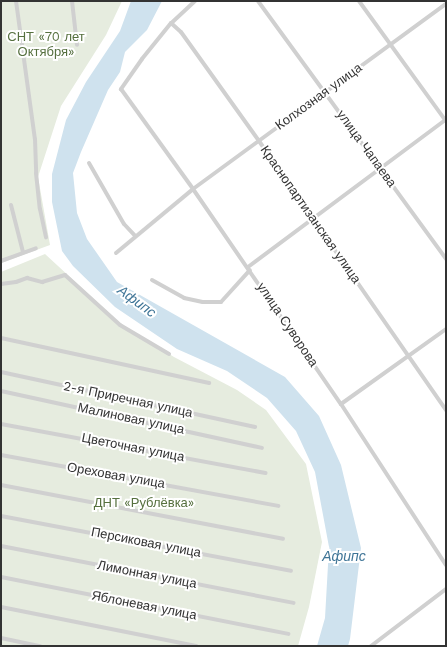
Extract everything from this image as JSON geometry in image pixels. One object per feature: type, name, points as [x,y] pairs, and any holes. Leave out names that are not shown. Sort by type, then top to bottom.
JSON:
[{"type":"street","points":[[16,1],[35,139],[36,173],[40,209],[46,237]]},
{"type":"street","points":[[72,1],[78,45]]},
{"type":"street","points":[[171,23],[195,1]]},
{"type":"street","name":"улица Чапаева","points":[[258,1],[446,259]]},
{"type":"street","points":[[152,280],[184,298],[203,302],[221,302],[249,268],[312,219],[446,120],[359,1]]},
{"type":"street","name":"Колхозная улица","points":[[116,253],[193,189],[446,4]]},
{"type":"street","name":"улица Суворова","points":[[171,23],[121,88],[249,268],[342,404],[446,565]]},
{"type":"street","name":"Краснопартизанская улица","points":[[171,23],[181,32],[259,141],[446,410]]},
{"type":"street","points":[[89,163],[124,224],[135,236]]},
{"type":"street","points":[[11,205],[23,252]]},
{"type":"street","points":[[1,261],[36,248]]},
{"type":"street","points":[[1,284],[16,282],[27,278],[42,282],[65,275],[120,325],[169,354]]},
{"type":"street","points":[[342,404],[446,329]]},
{"type":"street","points":[[1,338],[209,383]]},
{"type":"street","name":"2-я Приречная улица","points":[[1,372],[255,427]]},
{"type":"street","name":"Малиновая улица","points":[[1,391],[262,448]]},
{"type":"street","name":"Цветочная улица","points":[[1,424],[265,473]]},
{"type":"street","name":"Ореховая улица","points":[[1,455],[278,506]]},
{"type":"street","points":[[1,485],[283,539]]},
{"type":"street","name":"Персиковая улица","points":[[1,516],[291,571]]},
{"type":"street","name":"Лимонная улица","points":[[1,546],[293,603]]},
{"type":"street","name":"Яблоневая улица","points":[[1,577],[288,634]]},
{"type":"street","points":[[371,646],[446,588]]},
{"type":"street","points":[[1,607],[196,646]]},
{"type":"street","points":[[1,638],[40,646]]},
{"type":"green space","name":"СНТ «70 лет Октября»","points":[[1,1],[122,1],[106,35],[61,106],[38,177],[50,245],[1,263]]},
{"type":"green space","name":"ДНТ «Рублёвка»","points":[[45,254],[121,324],[174,357],[237,390],[266,410],[306,464],[322,542],[309,607],[298,646],[1,646],[1,272]]},
{"type":"water","name":"Афипс","points":[[131,1],[162,1],[147,30],[125,52],[120,72],[108,90],[81,152],[73,173],[77,213],[87,239],[117,282],[285,377],[319,416],[341,465],[361,548],[348,646],[317,646],[325,618],[329,547],[315,472],[296,431],[267,398],[227,371],[177,349],[115,307],[73,266],[62,251],[52,202],[52,174],[66,120],[86,82],[120,31]]}]
